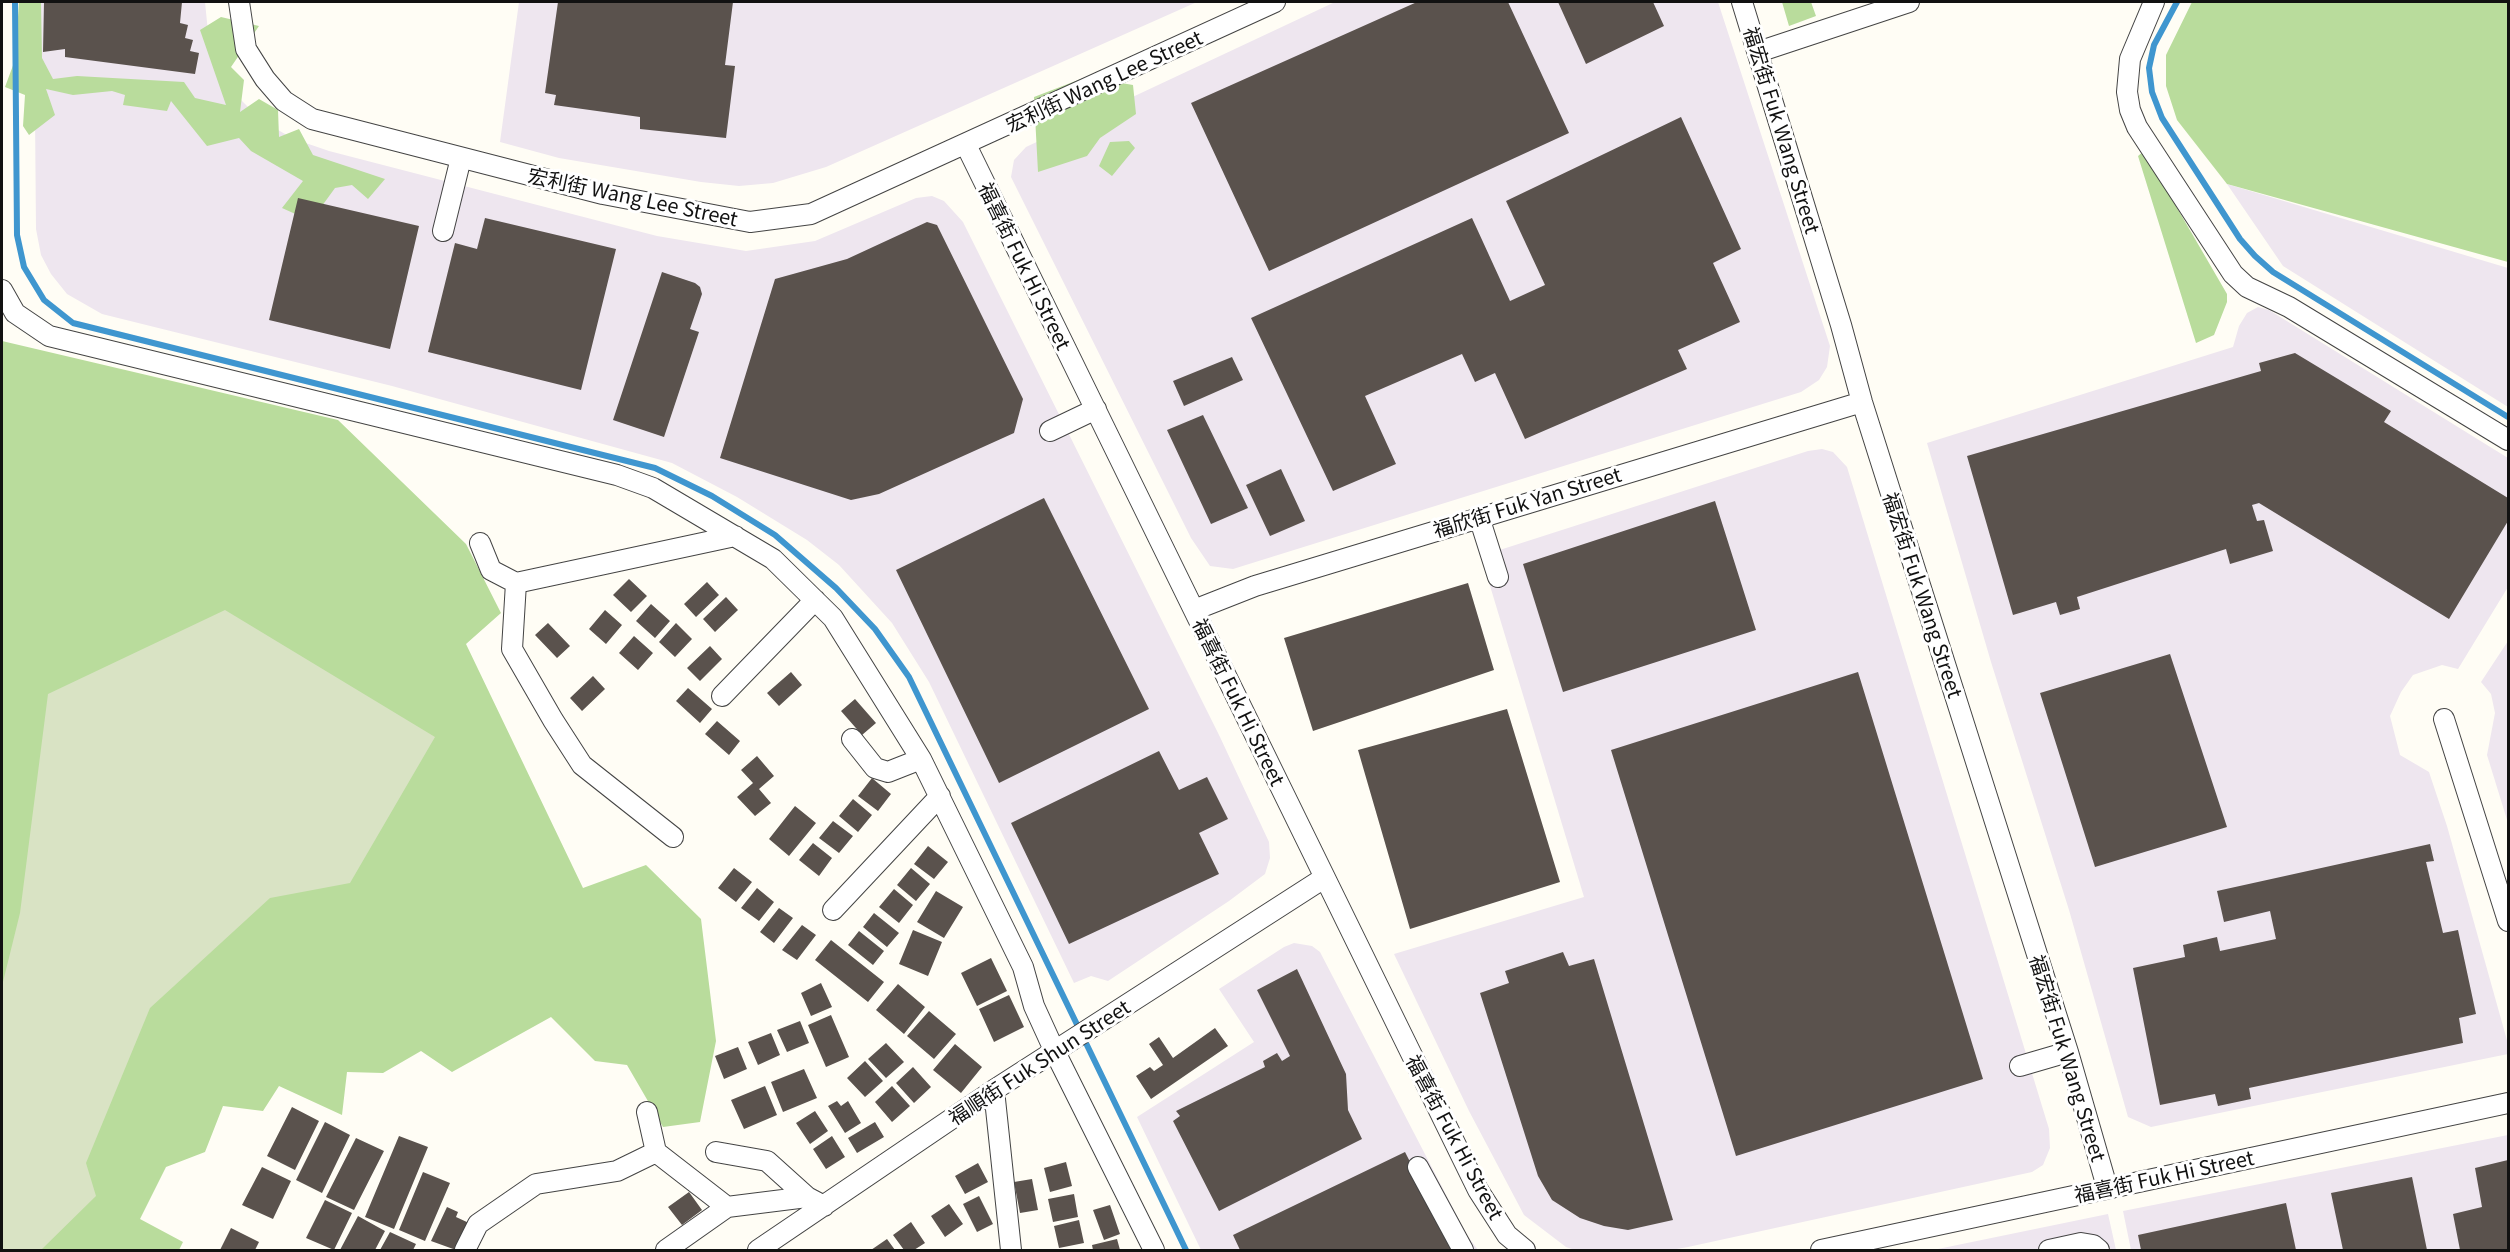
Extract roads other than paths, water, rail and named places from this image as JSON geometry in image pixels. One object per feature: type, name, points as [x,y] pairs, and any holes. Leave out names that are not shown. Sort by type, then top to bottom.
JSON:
[{"type":"street","name":"宏利街 Wang Lee Street","points":[[239,2],[246,49],[265,79],[284,100],[312,119],[603,194],[750,222],[811,214],[1275,2]]},
{"type":"street","name":"福宏街 Fuk Wang Street","points":[[1742,2],[1862,402],[2068,1052],[2107,1187]]},
{"type":"street","points":[[1758,52],[1870,7],[1909,2]]},
{"type":"street","points":[[2154,2],[2130,59],[2127,92],[2130,110],[2137,127],[2233,274],[2247,287],[2289,307],[2508,440]]},
{"type":"street","name":"福喜街 Fuk Hi Street","points":[[966,145],[1478,1190],[1507,1235],[1525,1251]]},
{"type":"street","points":[[443,231],[461,158]]},
{"type":"street","points":[[3,297],[15,313],[49,336],[617,475],[653,488],[773,559],[833,618],[921,759],[1023,967],[1034,1006],[1060,1048],[1154,1251]]},
{"type":"street","name":"福欣街 Fuk Yan Street","points":[[1194,610],[1255,586],[1862,402]]},
{"type":"street","points":[[1050,431],[1096,409]]},
{"type":"street","points":[[1479,517],[1498,577]]},
{"type":"street","points":[[480,543],[491,570],[516,583],[735,536]]},
{"type":"street","points":[[516,583],[512,649],[553,720],[582,765],[673,837]]},
{"type":"street","points":[[722,696],[815,600]]},
{"type":"street","points":[[2444,719],[2508,921]]},
{"type":"street","points":[[852,739],[875,768],[888,772],[921,759]]},
{"type":"street","points":[[833,910],[940,796]]},
{"type":"street","name":"福順街 Fuk Shun Street","points":[[758,1251],[815,1202],[1324,878]]},
{"type":"street","points":[[2020,1066],[2068,1052]]},
{"type":"street","points":[[994,1090],[1011,1251]]},
{"type":"street","name":"福喜街 Fuk Hi Street","points":[[1821,1251],[2107,1187],[2508,1103]]},
{"type":"street","points":[[646,1112],[656,1152],[727,1208]]},
{"type":"street","points":[[465,1251],[478,1224],[536,1184],[617,1171],[656,1152]]},
{"type":"street","points":[[716,1152],[767,1161],[815,1202]]},
{"type":"street","points":[[1418,1167],[1463,1251]]},
{"type":"street","points":[[666,1251],[727,1208],[815,1202]]},
{"type":"street","points":[[2049,1251],[2081,1244],[2093,1245],[2099,1251]]},
{"type":"waterway","points":[[15,2],[17,235],[24,267],[44,300],[73,323],[655,468],[712,496],[775,535],[836,588],[875,629],[909,677],[1186,1250]]},
{"type":"waterway","points":[[2177,2],[2154,45],[2149,68],[2152,92],[2162,118],[2240,239],[2273,272],[2508,417]]}]
